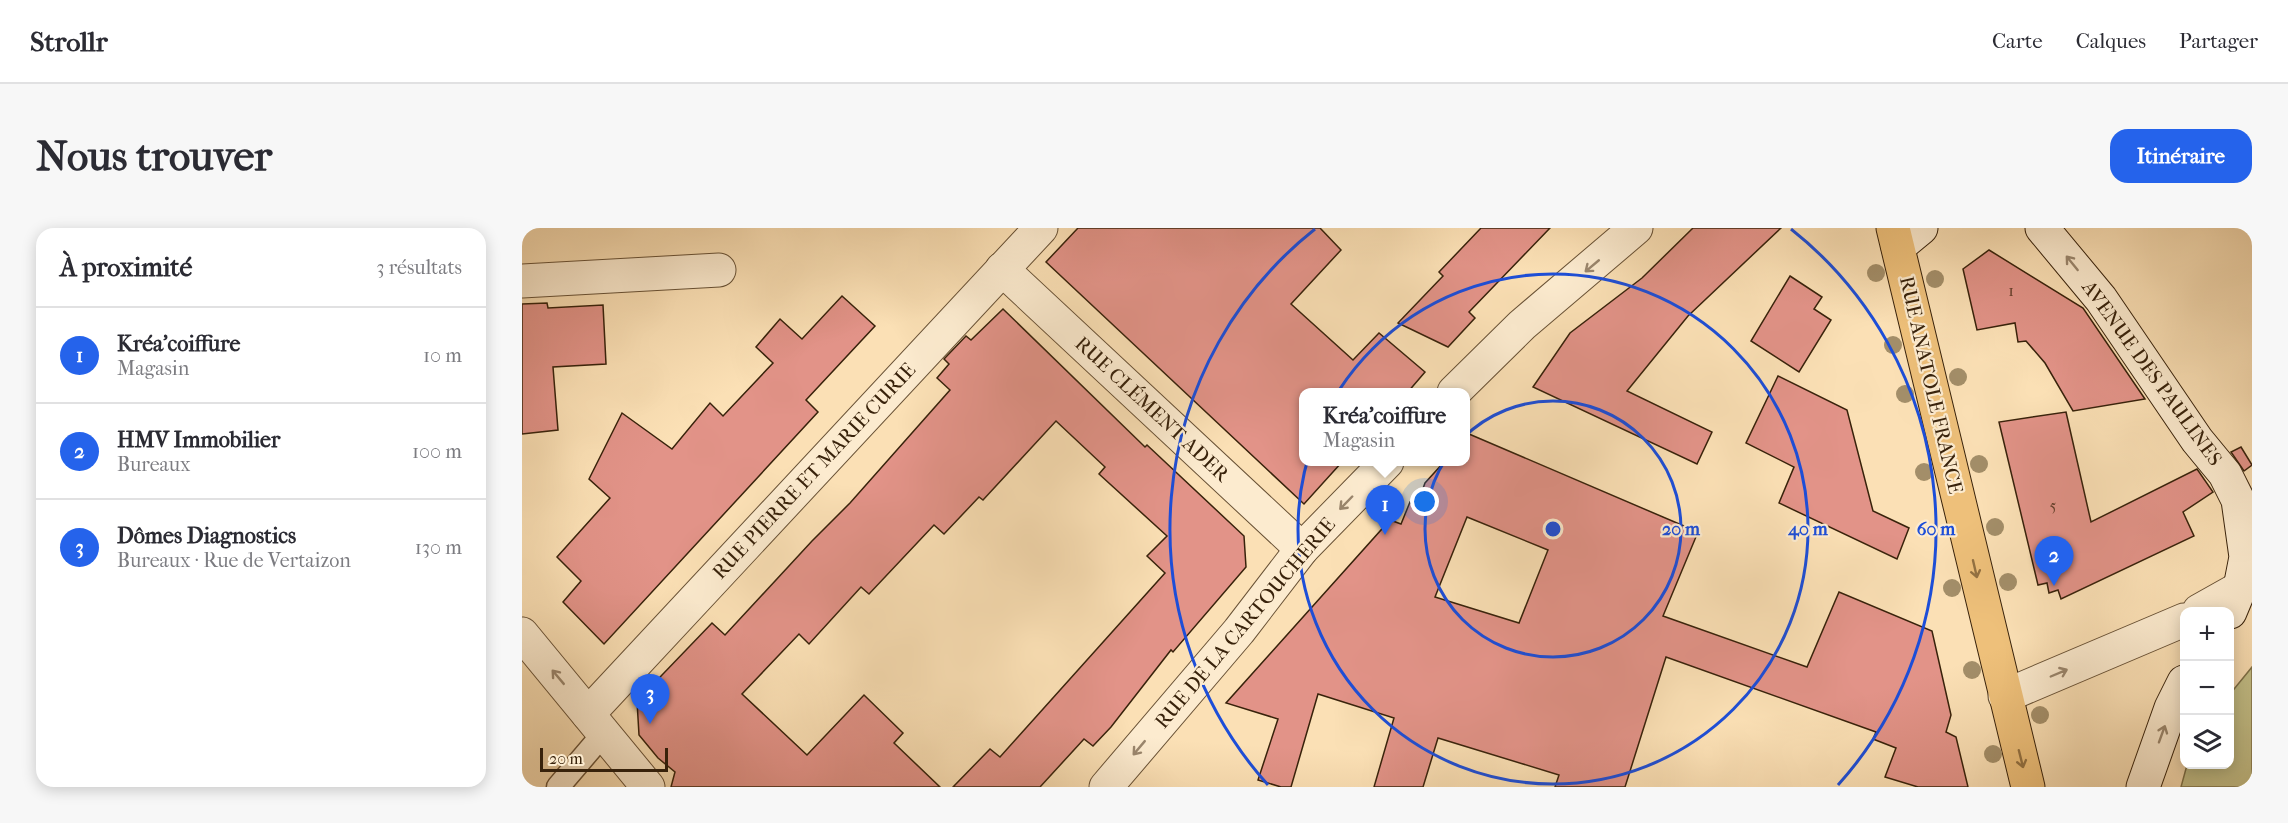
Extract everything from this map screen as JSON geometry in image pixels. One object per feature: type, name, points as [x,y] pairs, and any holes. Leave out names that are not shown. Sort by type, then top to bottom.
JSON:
[{"type":"main road","name":"RUE ANATOLE FRANCE","points":[[1904,234],[2005,696],[2028,787]]},
{"type":"street","name":"RUE PIERRE ET MARIE CURIE","points":[[596,724],[1041,228]]},
{"type":"street","points":[[1459,388],[1522,325],[1636,228]]},
{"type":"street","name":"AVENUE DES PAULINES","points":[[2042,228],[2101,299],[2197,440],[2225,474],[2238,500],[2247,531],[2240,598],[2214,607]]},
{"type":"street","name":"RUE CLÉMENT ADER","points":[[1002,269],[1302,549]]},
{"type":"street","points":[[522,281],[719,270]]},
{"type":"street","name":"RUE DE LA CARTOUCHERIE","points":[[1106,787],[1239,631],[1302,549],[1383,466]]},
{"type":"street","points":[[2005,696],[2180,622]]},
{"type":"street","points":[[522,634],[648,787]]},
{"type":"street","points":[[2143,787],[2171,708],[2180,690]]},
{"type":"lane","points":[[558,787],[596,724]]},
{"type":"shaded area","points":[[2252,667],[2252,787],[2181,787],[2186,769],[2234,769],[2234,689]]},
{"type":"building","points":[[1078,228],[1320,228],[1341,250],[1291,304],[1353,360],[1379,333],[1425,372],[1411,388],[1299,388],[1299,466],[1338,466],[1304,504],[1046,262]]},
{"type":"building","points":[[1481,228],[1550,228],[1469,312],[1475,318],[1448,347],[1398,323],[1443,276],[1439,272]]},
{"type":"building","points":[[1693,228],[1781,228],[1688,316],[1627,391],[1712,432],[1697,464],[1533,387],[1570,333],[1642,278]]},
{"type":"building","points":[[1989,250],[2083,308],[2145,399],[2073,411],[2045,363],[2026,341],[2018,342],[2015,323],[1977,330],[1963,269]]},
{"type":"building","points":[[1790,276],[1822,297],[1814,309],[1831,320],[1799,372],[1751,341]]},
{"type":"building","points":[[842,296],[875,326],[806,400],[818,412],[604,644],[563,602],[581,581],[557,557],[610,498],[589,479],[622,413],[672,449],[710,403],[723,416],[773,363],[756,347],[780,319],[802,339]]},
{"type":"building","points":[[547,303],[548,308],[603,305],[606,364],[553,367],[558,430],[522,434],[522,304]]},
{"type":"building","points":[[1003,309],[1145,447],[1147,445],[1244,536],[1246,567],[1173,652],[1171,650],[1111,727],[1093,746],[1084,739],[1040,787],[953,787],[990,749],[1000,757],[1165,573],[1147,556],[1167,536],[1099,474],[1105,467],[1056,421],[983,500],[979,497],[944,534],[934,525],[869,594],[861,587],[809,644],[799,634],[742,694],[807,755],[864,695],[903,733],[894,743],[940,787],[671,787],[675,772],[658,758],[639,735],[637,701],[712,623],[725,635],[850,503],[950,390],[937,378],[949,364],[944,359],[966,336],[971,340]]},
{"type":"building","points":[[1778,376],[1847,410],[1873,511],[1909,528],[1897,559],[1779,503],[1794,467],[1746,443]]},
{"type":"building","points":[[2066,412],[2091,522],[2197,469],[2213,492],[2183,512],[2194,536],[2061,599],[2058,590],[2049,593],[2047,583],[2038,585],[1999,422]]},
{"type":"building","points":[[1470,434],[1698,532],[1663,616],[1807,667],[1839,592],[1932,631],[1951,715],[1946,732],[1956,737],[1968,787],[1918,787],[1885,777],[1896,748],[1873,739],[1876,732],[1666,657],[1625,787],[1555,787],[1559,775],[1438,738],[1423,787],[1374,787],[1394,718],[1318,694],[1291,787],[1281,787],[1258,780],[1278,719],[1226,703],[1390,520],[1401,524],[1410,502],[1417,505],[1425,483],[1440,466],[1470,466]],"holes":[[[1467,517],[1548,550],[1519,623],[1435,597]]]},
{"type":"building","points":[[2241,447],[2252,465],[2244,471],[2231,452]]},
{"type":"place","name":"Kréa'coiffure","points":[[1385,535]]},
{"type":"place","name":"HMV Immobilier","points":[[2054,586]]},
{"type":"place","name":"Dômes Diagnostics","points":[[650,724]]}]
